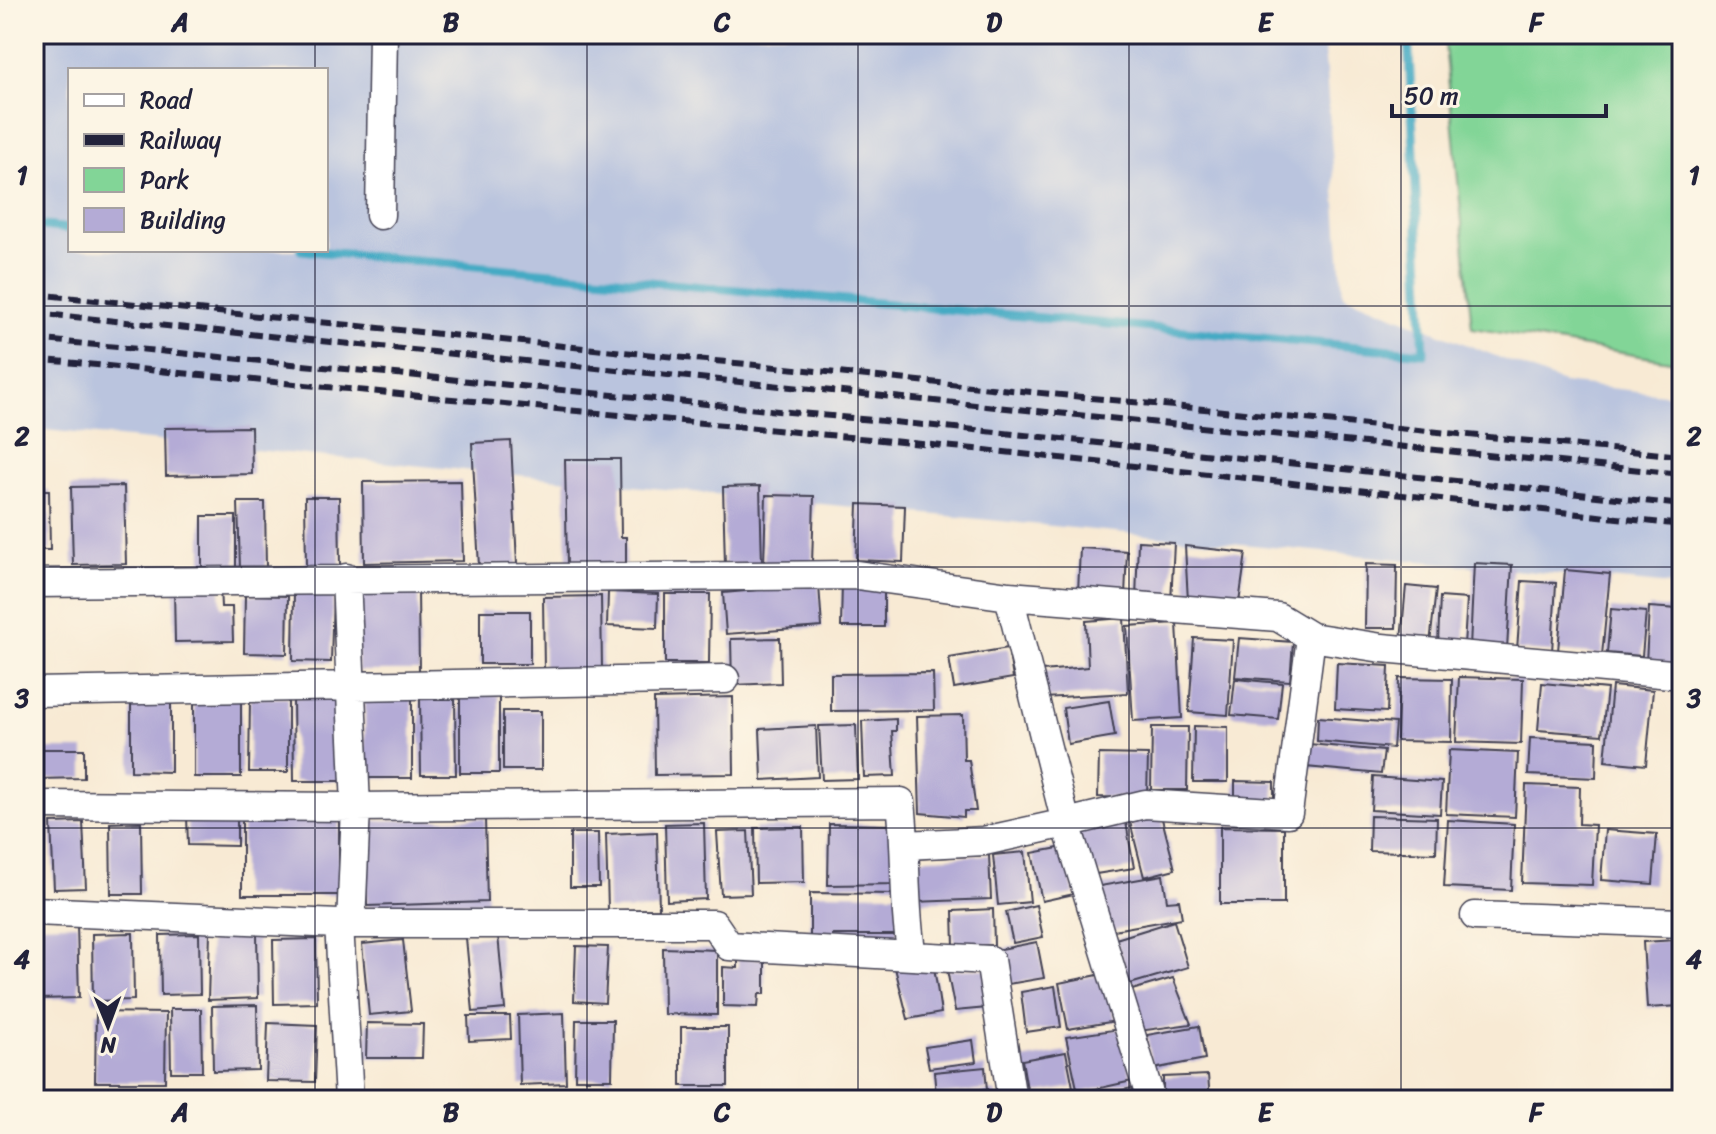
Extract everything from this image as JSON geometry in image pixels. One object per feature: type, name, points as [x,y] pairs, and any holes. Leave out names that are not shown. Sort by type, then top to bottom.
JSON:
[{"type":"street","points":[[380,215],[383,34]]},
{"type":"street","points":[[34,583],[857,575],[1009,596],[1278,617],[1311,637],[1382,648],[1682,675]]},
{"type":"street","points":[[346,578],[356,807],[345,924],[349,1100]]},
{"type":"street","points":[[1009,596],[1066,823],[1151,1100]]},
{"type":"street","points":[[906,845],[984,841],[1145,804],[1288,813],[1311,637]]},
{"type":"street","points":[[34,692],[725,679]]},
{"type":"street","points":[[34,805],[356,807],[901,802],[906,845],[906,924],[912,956]]},
{"type":"street","points":[[34,911],[345,924],[714,924],[729,946],[990,960],[1012,1100]]},
{"type":"street","points":[[1475,916],[1682,923]]},
{"type":"shaded area","points":[[34,34],[1323,34],[1343,295],[1563,383],[1682,396],[1682,586],[34,429]]},
{"type":"green space","points":[[1444,34],[1682,34],[1682,363],[1472,328]]},
{"type":"building","points":[[251,427],[252,474],[166,476],[165,428]]},
{"type":"building","points":[[511,441],[517,564],[479,566],[472,443]]},
{"type":"building","points":[[565,459],[620,459],[621,537],[626,537],[626,565],[567,566]]},
{"type":"building","points":[[461,481],[463,561],[364,563],[363,482]]},
{"type":"building","points":[[124,486],[126,564],[73,565],[71,487]]},
{"type":"building","points":[[760,486],[762,565],[725,565],[723,487]]},
{"type":"building","points":[[34,490],[49,490],[50,550],[34,550]]},
{"type":"building","points":[[766,495],[814,496],[812,565],[764,564]]},
{"type":"building","points":[[305,497],[339,497],[340,567],[306,567]]},
{"type":"building","points":[[238,502],[265,502],[266,568],[240,569]]},
{"type":"building","points":[[858,504],[905,506],[903,562],[856,560]]},
{"type":"building","points":[[202,516],[236,516],[236,568],[202,568]]},
{"type":"building","points":[[1138,541],[1174,543],[1171,602],[1136,600]]},
{"type":"building","points":[[1185,546],[1246,553],[1239,603],[1188,601]]},
{"type":"building","points":[[1080,548],[1127,551],[1125,595],[1078,593]]},
{"type":"building","points":[[1474,563],[1512,565],[1507,649],[1470,647]]},
{"type":"building","points":[[1366,564],[1397,565],[1396,628],[1365,628]]},
{"type":"building","points":[[1565,570],[1610,574],[1602,655],[1558,651]]},
{"type":"building","points":[[1522,581],[1556,583],[1552,652],[1517,650]]},
{"type":"building","points":[[842,583],[884,583],[884,627],[841,627]]},
{"type":"building","points":[[819,585],[822,627],[726,634],[723,593]]},
{"type":"building","points":[[1406,586],[1436,589],[1430,644],[1401,641]]},
{"type":"building","points":[[220,587],[221,607],[232,607],[233,641],[175,642],[174,589]]},
{"type":"building","points":[[418,590],[419,671],[358,671],[357,591]]},
{"type":"building","points":[[294,592],[333,592],[331,662],[293,661]]},
{"type":"building","points":[[608,592],[658,594],[657,628],[607,626]]},
{"type":"building","points":[[665,594],[710,594],[709,663],[665,663]]},
{"type":"building","points":[[245,595],[288,596],[287,654],[244,653]]},
{"type":"building","points":[[601,596],[602,670],[544,670],[543,597]]},
{"type":"building","points":[[1440,597],[1467,599],[1464,645],[1438,643]]},
{"type":"building","points":[[1649,607],[1678,609],[1674,665],[1646,663]]},
{"type":"building","points":[[1611,609],[1646,612],[1642,656],[1607,653]]},
{"type":"building","points":[[480,611],[530,611],[530,664],[480,664]]},
{"type":"building","points":[[1124,618],[1128,693],[1044,698],[1042,671],[1088,667],[1086,621]]},
{"type":"building","points":[[1177,623],[1182,718],[1133,721],[1127,626]]},
{"type":"building","points":[[780,638],[781,683],[732,685],[731,639]]},
{"type":"building","points":[[1194,638],[1233,640],[1228,715],[1189,712]]},
{"type":"building","points":[[1239,638],[1293,642],[1290,681],[1235,677]]},
{"type":"building","points":[[1008,648],[1013,678],[954,688],[949,658]]},
{"type":"building","points":[[1337,663],[1389,666],[1387,712],[1335,709]]},
{"type":"building","points":[[933,673],[934,710],[831,711],[831,674]]},
{"type":"building","points":[[1459,677],[1523,679],[1521,744],[1456,742]]},
{"type":"building","points":[[1399,678],[1452,679],[1451,742],[1397,741]]},
{"type":"building","points":[[1235,679],[1282,683],[1278,719],[1231,715]]},
{"type":"building","points":[[1542,683],[1607,689],[1602,735],[1538,730]]},
{"type":"building","points":[[1612,686],[1653,690],[1646,765],[1605,761]]},
{"type":"building","points":[[365,695],[412,695],[412,778],[365,778]]},
{"type":"building","points":[[460,695],[499,695],[499,773],[460,773]]},
{"type":"building","points":[[194,696],[241,696],[241,777],[194,777]]},
{"type":"building","points":[[293,697],[345,698],[345,781],[294,781]]},
{"type":"building","points":[[733,697],[734,774],[655,775],[654,699]]},
{"type":"building","points":[[250,698],[288,698],[288,772],[249,772]]},
{"type":"building","points":[[420,699],[455,699],[456,775],[421,775]]},
{"type":"building","points":[[131,701],[171,701],[171,772],[131,771]]},
{"type":"building","points":[[1109,701],[1115,736],[1068,744],[1063,708]]},
{"type":"building","points":[[503,711],[541,711],[541,770],[503,770]]},
{"type":"building","points":[[963,715],[964,760],[969,760],[976,811],[964,811],[964,817],[920,813],[917,716]]},
{"type":"building","points":[[1318,717],[1395,723],[1393,748],[1317,741]]},
{"type":"building","points":[[896,719],[896,731],[892,731],[895,776],[864,777],[862,721]]},
{"type":"building","points":[[856,725],[858,779],[822,780],[819,726]]},
{"type":"building","points":[[816,726],[818,777],[762,780],[760,729]]},
{"type":"building","points":[[1194,726],[1228,727],[1228,782],[1193,782]]},
{"type":"building","points":[[1152,727],[1188,727],[1187,790],[1151,790]]},
{"type":"building","points":[[1530,738],[1597,741],[1596,778],[1528,775]]},
{"type":"building","points":[[1309,744],[1384,751],[1381,774],[1306,767]]},
{"type":"building","points":[[37,749],[84,749],[84,778],[37,779]]},
{"type":"building","points":[[1449,750],[1518,753],[1515,817],[1446,814]]},
{"type":"building","points":[[1099,754],[1148,755],[1147,798],[1098,797]]},
{"type":"building","points":[[1373,777],[1442,782],[1440,814],[1371,810]]},
{"type":"building","points":[[1235,781],[1274,782],[1274,803],[1235,802]]},
{"type":"building","points":[[1526,785],[1580,787],[1579,824],[1595,825],[1592,885],[1522,883]]},
{"type":"building","points":[[1161,815],[1175,869],[1144,877],[1130,822]]},
{"type":"building","points":[[187,816],[237,817],[237,846],[188,845]]},
{"type":"building","points":[[1370,816],[1437,818],[1436,853],[1369,851]]},
{"type":"building","points":[[485,818],[487,902],[367,906],[364,821]]},
{"type":"building","points":[[1448,820],[1514,824],[1511,890],[1444,887]]},
{"type":"building","points":[[242,821],[339,821],[339,895],[242,895]]},
{"type":"building","points":[[83,822],[86,888],[54,889],[51,823]]},
{"type":"building","points":[[141,822],[142,894],[111,894],[110,823]]},
{"type":"building","points":[[1126,822],[1134,868],[1083,876],[1076,830]]},
{"type":"building","points":[[704,823],[706,899],[667,901],[665,824]]},
{"type":"building","points":[[829,824],[895,825],[899,884],[828,885]]},
{"type":"building","points":[[803,827],[804,882],[756,883],[755,828]]},
{"type":"building","points":[[1220,827],[1284,828],[1284,904],[1220,904]]},
{"type":"building","points":[[1605,830],[1657,834],[1653,884],[1601,880]]},
{"type":"building","points":[[748,831],[751,894],[721,895],[717,832]]},
{"type":"building","points":[[657,832],[659,909],[608,910],[606,834]]},
{"type":"building","points":[[570,833],[598,833],[599,887],[570,887]]},
{"type":"building","points":[[1064,847],[1074,894],[1042,901],[1032,853]]},
{"type":"building","points":[[1025,852],[1030,902],[998,905],[993,855]]},
{"type":"building","points":[[989,855],[991,899],[914,902],[911,859]]},
{"type":"building","points":[[1163,875],[1167,901],[1179,900],[1182,918],[1108,931],[1100,886]]},
{"type":"building","points":[[810,893],[898,894],[897,935],[832,935],[832,943],[810,942]]},
{"type":"building","points":[[1036,905],[1043,937],[1013,943],[1006,912]]},
{"type":"building","points":[[993,909],[994,945],[954,946],[953,911]]},
{"type":"building","points":[[1174,921],[1188,967],[1130,984],[1116,939]]},
{"type":"building","points":[[77,924],[79,998],[37,999],[35,925]]},
{"type":"building","points":[[210,931],[257,933],[258,998],[208,1000]]},
{"type":"building","points":[[133,933],[134,1000],[93,1001],[92,934]]},
{"type":"building","points":[[199,934],[200,994],[161,995],[160,935]]},
{"type":"building","points":[[498,935],[505,1009],[473,1012],[466,938]]},
{"type":"building","points":[[316,939],[317,1003],[274,1004],[273,940]]},
{"type":"building","points":[[403,940],[411,1011],[369,1015],[362,944]]},
{"type":"building","points":[[1676,940],[1680,1006],[1647,1008],[1643,942]]},
{"type":"building","points":[[1037,942],[1044,978],[1002,985],[996,950]]},
{"type":"building","points":[[576,946],[608,947],[605,1003],[574,1001]]},
{"type":"building","points":[[663,948],[717,950],[717,1015],[664,1014]]},
{"type":"building","points":[[738,958],[765,959],[765,994],[759,994],[758,1007],[723,1006],[723,967],[738,968]]},
{"type":"building","points":[[934,967],[941,1013],[908,1019],[895,968]]},
{"type":"building","points":[[986,969],[987,1008],[955,1011],[947,970]]},
{"type":"building","points":[[1103,974],[1116,1021],[1068,1029],[1059,983]]},
{"type":"building","points":[[1173,978],[1191,1024],[1139,1031],[1132,990]]},
{"type":"building","points":[[1055,986],[1061,1027],[1026,1032],[1021,992]]},
{"type":"building","points":[[257,1005],[258,1070],[213,1071],[212,1006]]},
{"type":"building","points":[[170,1009],[201,1009],[202,1072],[171,1072]]},
{"type":"building","points":[[96,1012],[166,1013],[165,1082],[95,1082]]},
{"type":"building","points":[[564,1013],[566,1083],[520,1085],[518,1015]]},
{"type":"building","points":[[468,1016],[510,1016],[511,1039],[469,1041]]},
{"type":"building","points":[[576,1020],[613,1020],[612,1079],[575,1079]]},
{"type":"building","points":[[268,1023],[317,1025],[315,1082],[266,1081]]},
{"type":"building","points":[[367,1023],[423,1024],[422,1058],[366,1058]]},
{"type":"building","points":[[1199,1026],[1205,1059],[1153,1069],[1147,1035]]},
{"type":"building","points":[[681,1027],[728,1027],[728,1086],[681,1086]]},
{"type":"building","points":[[1119,1029],[1132,1081],[1078,1093],[1066,1037]]},
{"type":"building","points":[[973,1040],[976,1062],[929,1068],[925,1047]]},
{"type":"building","points":[[1066,1052],[1073,1087],[1028,1095],[1022,1060]]},
{"type":"building","points":[[985,1067],[987,1090],[936,1095],[934,1072]]},
{"type":"building","points":[[1208,1075],[1210,1100],[1163,1100],[1163,1077]]},
{"type":"building","points":[[1132,1088],[1134,1100],[1083,1100],[1083,1099]]},
{"type":"building","points":[[996,1091],[997,1100],[943,1100],[943,1098]]},
{"type":"waterway","points":[[323,252],[1424,353],[1408,34]]},
{"type":"waterway","points":[[34,225],[68,229]]},
{"type":"railway","points":[[34,294],[1682,456]]},
{"type":"railway","points":[[34,313],[1682,474]]},
{"type":"railway","points":[[34,339],[986,431],[1682,505]]},
{"type":"railway","points":[[34,359],[985,450],[1682,525]]}]
